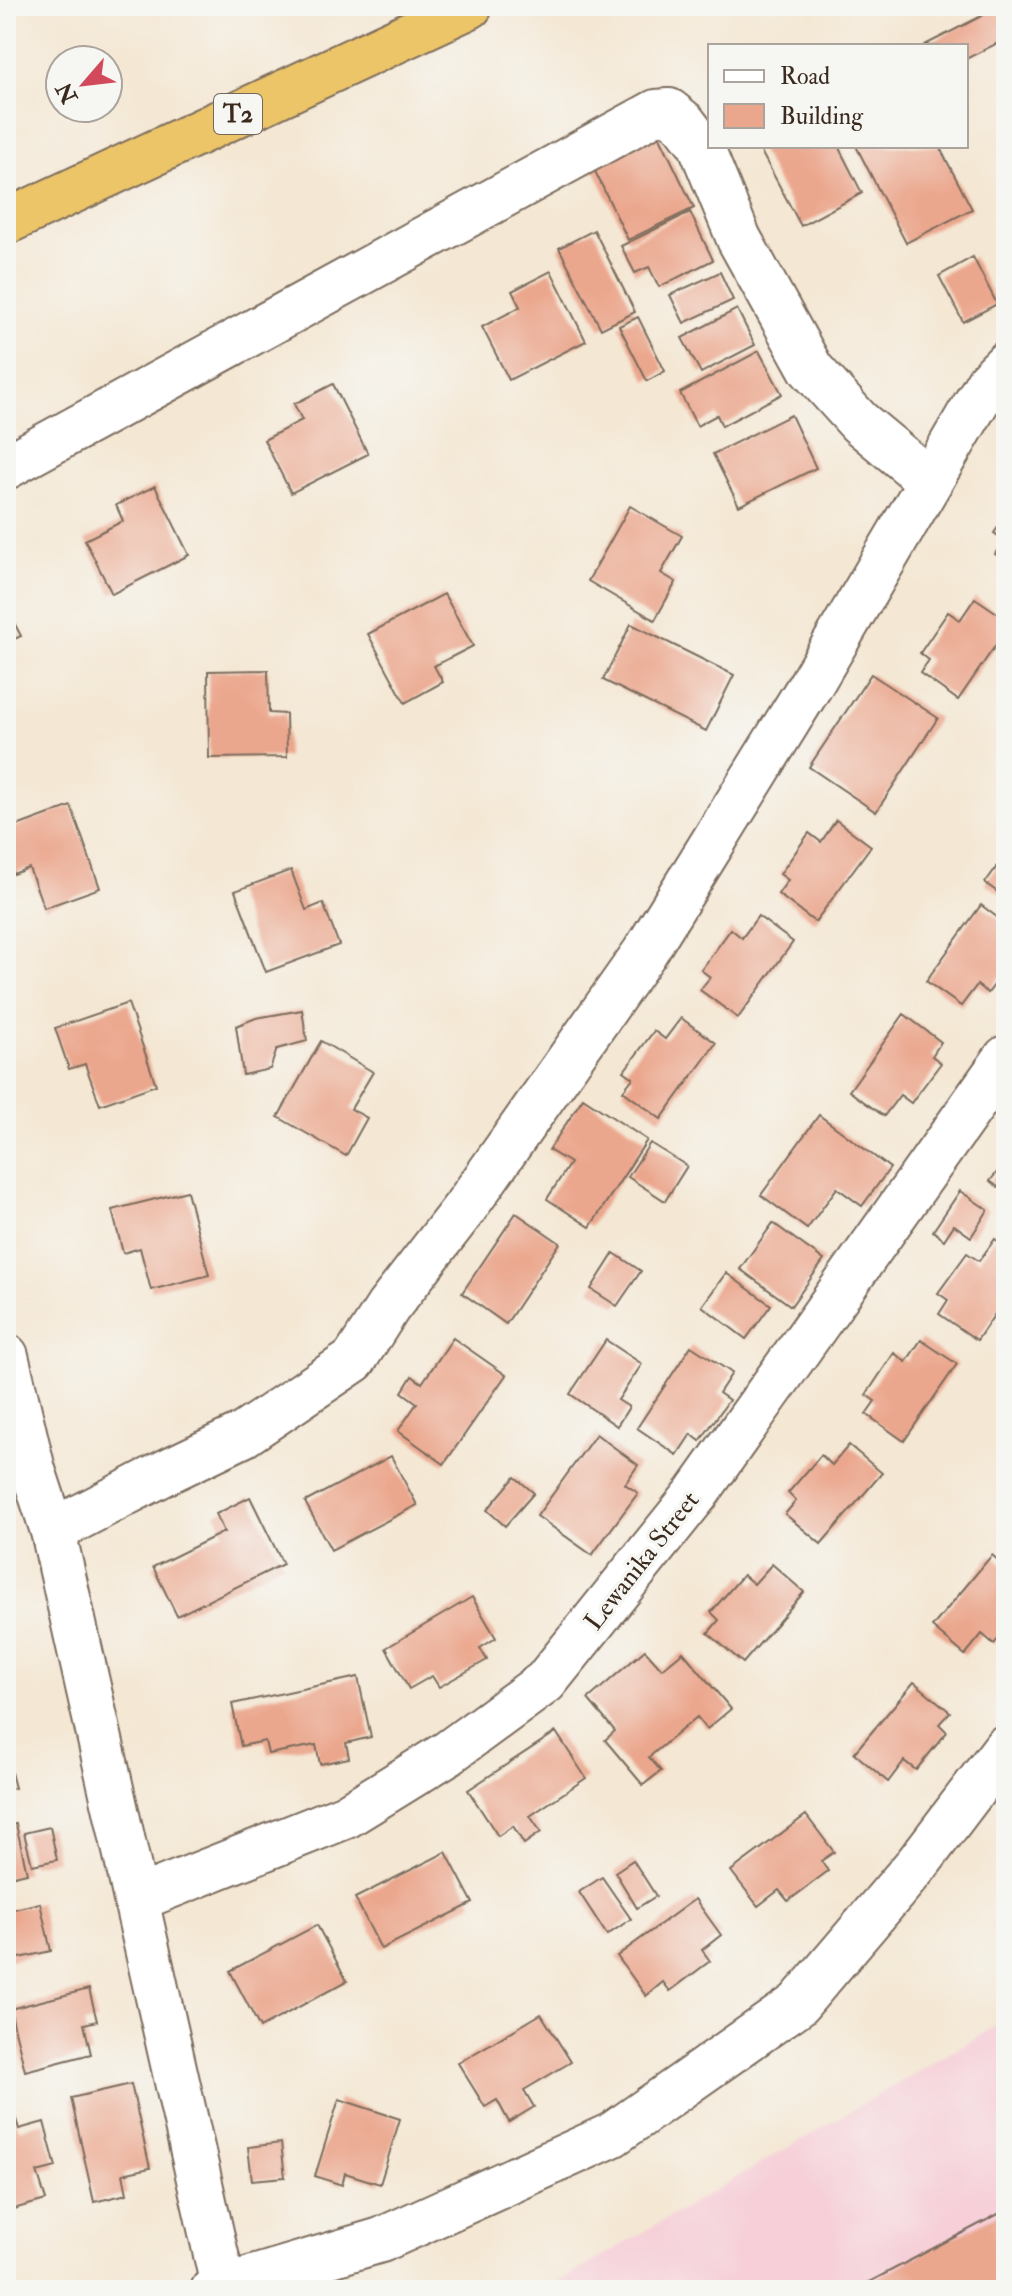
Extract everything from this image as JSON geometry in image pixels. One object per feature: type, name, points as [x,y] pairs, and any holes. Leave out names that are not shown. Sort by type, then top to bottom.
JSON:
[{"type":"highway","name":"T2","points":[[6,222],[470,6]]},
{"type":"street","points":[[6,467],[656,112],[669,111],[684,123],[700,144],[739,239],[811,369],[859,422],[930,481]]},
{"type":"street","points":[[53,1531],[243,1435],[354,1360],[388,1307],[464,1209],[645,952],[811,684],[989,381],[1006,364]]},
{"type":"street","name":"Lewanika Street","points":[[137,1899],[346,1816],[448,1753],[545,1682],[697,1493],[1006,1058]]},
{"type":"street","points":[[6,1356],[33,1470],[53,1531],[137,1899],[220,2289],[381,2240],[612,2135],[798,2004],[918,1863],[1006,1747]]},
{"type":"shaded area","points":[[1006,2020],[1006,2290],[545,2290]]},
{"type":"building","points":[[1006,6],[1006,39],[968,58],[968,44],[927,44]]},
{"type":"building","points":[[658,133],[694,208],[628,240],[592,165]]},
{"type":"building","points":[[759,148],[839,148],[862,193],[801,226]]},
{"type":"building","points":[[857,148],[940,148],[972,209],[906,243]]},
{"type":"building","points":[[690,212],[713,260],[659,287],[649,267],[635,273],[621,246]]},
{"type":"building","points":[[594,230],[635,312],[601,329],[559,248]]},
{"type":"building","points":[[973,257],[997,304],[963,322],[939,276]]},
{"type":"building","points":[[551,271],[586,341],[509,380],[482,327],[520,307],[512,291]]},
{"type":"building","points":[[720,272],[733,300],[684,323],[670,295]]},
{"type":"building","points":[[737,309],[755,345],[701,373],[682,338]]},
{"type":"building","points":[[638,317],[665,371],[647,381],[619,326]]},
{"type":"building","points":[[759,351],[782,394],[722,426],[717,415],[697,426],[680,393]]},
{"type":"building","points":[[333,384],[368,454],[291,493],[264,440],[302,420],[294,404]]},
{"type":"building","points":[[791,415],[816,468],[739,506],[713,454]]},
{"type":"building","points":[[155,486],[189,555],[112,594],[85,540],[123,521],[116,505]]},
{"type":"building","points":[[630,506],[682,536],[661,573],[676,582],[655,620],[588,581]]},
{"type":"building","points":[[1006,516],[1006,562],[995,554],[1004,540],[994,533]]},
{"type":"building","points":[[444,594],[473,646],[434,666],[443,682],[405,703],[368,634]]},
{"type":"building","points":[[975,598],[1006,619],[1006,630],[958,700],[920,673],[929,660],[920,653],[948,612],[960,620]]},
{"type":"building","points":[[6,607],[21,636],[6,643]]},
{"type":"building","points":[[631,624],[734,675],[706,731],[603,680]]},
{"type":"building","points":[[268,670],[269,713],[286,714],[287,757],[209,758],[208,671]]},
{"type":"building","points":[[871,674],[938,718],[876,812],[809,767]]},
{"type":"building","points":[[71,806],[100,888],[44,908],[29,868],[13,874],[6,855],[6,830]]},
{"type":"building","points":[[836,820],[871,846],[815,922],[778,894],[788,880],[780,874],[809,833],[821,842]]},
{"type":"building","points":[[1006,854],[1006,898],[985,883]]},
{"type":"building","points":[[291,870],[306,910],[323,903],[339,945],[266,972],[235,891]]},
{"type":"building","points":[[981,905],[1006,924],[1006,969],[988,993],[977,985],[961,1006],[926,981]]},
{"type":"building","points":[[758,916],[793,942],[738,1018],[700,990],[710,977],[701,970],[731,929],[742,938]]},
{"type":"building","points":[[128,1003],[156,1085],[100,1105],[85,1064],[69,1069],[55,1028]]},
{"type":"building","points":[[302,1010],[307,1041],[277,1049],[270,1069],[243,1075],[236,1026],[256,1018]]},
{"type":"building","points":[[904,1014],[941,1042],[932,1056],[941,1063],[911,1103],[900,1095],[884,1116],[849,1091]]},
{"type":"building","points":[[681,1018],[716,1043],[661,1119],[623,1091],[633,1078],[624,1071],[654,1031],[665,1039]]},
{"type":"building","points":[[321,1041],[373,1072],[351,1109],[367,1118],[346,1156],[278,1117]]},
{"type":"building","points":[[583,1098],[647,1140],[590,1227],[547,1199],[570,1163],[549,1150]]},
{"type":"building","points":[[819,1115],[890,1168],[862,1206],[837,1188],[807,1229],[761,1195]]},
{"type":"building","points":[[650,1143],[687,1166],[665,1201],[628,1177]]},
{"type":"building","points":[[1006,1161],[1006,1193],[990,1181]]},
{"type":"building","points":[[187,1191],[209,1275],[151,1290],[140,1248],[123,1253],[112,1210]]},
{"type":"building","points":[[960,1191],[988,1210],[971,1237],[954,1225],[944,1240],[933,1231]]},
{"type":"building","points":[[516,1213],[560,1243],[506,1324],[462,1293]]},
{"type":"building","points":[[773,1223],[824,1260],[791,1306],[740,1269]]},
{"type":"building","points":[[995,1239],[1006,1247],[1006,1298],[977,1340],[939,1314],[948,1300],[938,1293],[967,1253],[979,1261]]},
{"type":"building","points":[[614,1253],[641,1271],[617,1306],[591,1289]]},
{"type":"building","points":[[726,1273],[771,1305],[746,1339],[702,1306]]},
{"type":"building","points":[[453,1338],[506,1375],[444,1464],[398,1431],[417,1403],[402,1392],[412,1376],[422,1383]]},
{"type":"building","points":[[606,1340],[642,1364],[618,1400],[629,1407],[617,1426],[570,1394]]},
{"type":"building","points":[[921,1340],[957,1364],[904,1441],[866,1414],[875,1401],[866,1395],[894,1353],[906,1362]]},
{"type":"building","points":[[691,1346],[732,1373],[719,1393],[729,1400],[700,1441],[691,1434],[677,1455],[637,1428]]},
{"type":"building","points":[[596,1434],[638,1465],[625,1484],[638,1493],[592,1555],[537,1516]]},
{"type":"building","points":[[849,1445],[882,1473],[821,1544],[785,1514],[796,1501],[788,1493],[821,1455],[832,1465]]},
{"type":"building","points":[[391,1456],[417,1505],[331,1550],[305,1502]]},
{"type":"building","points":[[515,1477],[534,1493],[505,1526],[487,1510]]},
{"type":"building","points":[[250,1497],[283,1564],[177,1616],[153,1567],[224,1532],[216,1514]]},
{"type":"building","points":[[992,1555],[1006,1567],[1006,1629],[994,1644],[982,1634],[965,1655],[932,1627]]},
{"type":"building","points":[[772,1564],[804,1592],[743,1663],[708,1633],[719,1620],[711,1612],[743,1575],[754,1584]]},
{"type":"building","points":[[472,1597],[496,1638],[480,1648],[487,1660],[439,1687],[432,1676],[409,1689],[386,1648]]},
{"type":"building","points":[[645,1650],[662,1669],[683,1652],[731,1709],[707,1729],[697,1717],[649,1757],[661,1771],[643,1785],[605,1740],[615,1731],[588,1699]]},
{"type":"building","points":[[358,1677],[371,1737],[346,1743],[349,1758],[320,1764],[316,1745],[268,1754],[265,1741],[241,1746],[232,1704]]},
{"type":"building","points":[[914,1682],[950,1712],[939,1724],[947,1732],[916,1770],[904,1761],[888,1782],[854,1753]]},
{"type":"building","points":[[556,1732],[586,1778],[530,1816],[541,1832],[524,1844],[513,1826],[498,1836],[468,1790]]},
{"type":"building","points":[[6,1758],[15,1788],[6,1790]]},
{"type":"building","points":[[806,1815],[834,1852],[821,1861],[828,1871],[788,1901],[779,1890],[758,1906],[731,1871]]},
{"type":"building","points":[[16,1824],[27,1873],[6,1878],[6,1826]]},
{"type":"building","points":[[50,1827],[57,1860],[32,1865],[24,1833]]},
{"type":"building","points":[[446,1852],[473,1903],[381,1949],[355,1898]]},
{"type":"building","points":[[633,1860],[656,1896],[637,1908],[615,1872]]},
{"type":"building","points":[[602,1877],[631,1919],[607,1935],[579,1892]]},
{"type":"building","points":[[695,1899],[721,1935],[702,1950],[710,1961],[670,1991],[663,1982],[646,1996],[617,1956]]},
{"type":"building","points":[[40,1903],[51,1951],[6,1961],[6,1911]]},
{"type":"building","points":[[317,1925],[347,1981],[260,2028],[230,1971]]},
{"type":"building","points":[[89,1989],[97,2021],[84,2024],[91,2054],[25,2071],[10,2009]]},
{"type":"building","points":[[541,2014],[571,2062],[524,2090],[534,2107],[509,2122],[497,2100],[485,2107],[458,2063]]},
{"type":"building","points":[[131,2084],[150,2168],[123,2174],[127,2194],[94,2202],[71,2098]]},
{"type":"building","points":[[339,2099],[400,2119],[380,2184],[345,2173],[342,2185],[315,2176]]},
{"type":"building","points":[[14,2113],[19,2129],[44,2122],[56,2167],[37,2172],[46,2200],[6,2211],[6,2115]]},
{"type":"building","points":[[281,2143],[285,2177],[252,2180],[248,2147]]},
{"type":"building","points":[[1006,2210],[1006,2290],[854,2290]]}]
